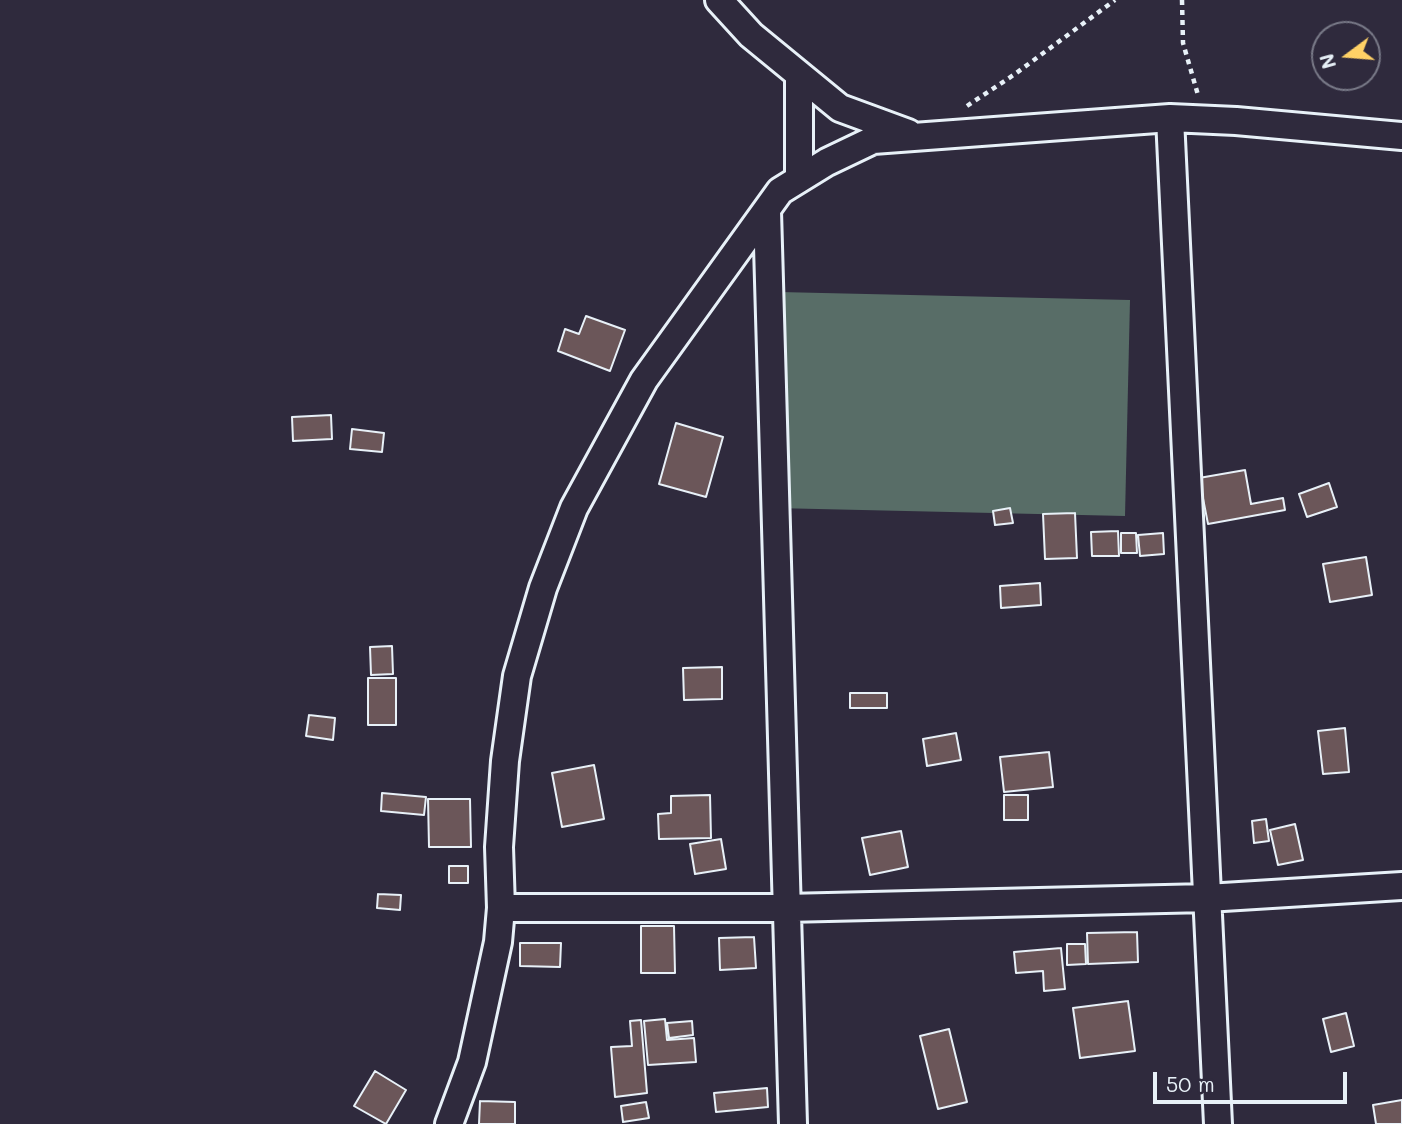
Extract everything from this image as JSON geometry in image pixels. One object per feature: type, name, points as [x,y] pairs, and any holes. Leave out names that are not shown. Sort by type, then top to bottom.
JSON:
[{"type":"street","points":[[719,0],[751,35],[840,108],[920,137]]},
{"type":"street","points":[[799,75],[799,178]]},
{"type":"street","points":[[1170,118],[1218,1124]]},
{"type":"street","points":[[449,1124],[472,1062],[498,942],[499,847],[507,749],[517,676],[543,588],[574,508],[644,380],[780,191],[827,162],[873,140],[1170,118],[1402,136]]},
{"type":"street","points":[[767,211],[793,1124]]},
{"type":"street","points":[[500,908],[786,908],[1207,898],[1402,886]]},
{"type":"path","points":[[962,109],[1015,74],[1115,0]]},
{"type":"path","points":[[1182,0],[1183,43],[1198,96],[1219,120]]},
{"type":"green space","points":[[779,292],[1130,300],[1125,516],[774,508]]},
{"type":"building","points":[[586,316],[625,330],[610,371],[558,351],[565,329],[579,334]]},
{"type":"building","points":[[331,415],[332,439],[293,441],[292,417]]},
{"type":"building","points":[[676,423],[723,437],[706,497],[659,484]]},
{"type":"building","points":[[352,429],[384,433],[382,452],[350,449]]},
{"type":"building","points":[[1245,470],[1251,504],[1283,498],[1285,510],[1208,524],[1199,478]]},
{"type":"building","points":[[1329,483],[1337,507],[1307,517],[1299,494]]},
{"type":"building","points":[[1010,508],[1013,523],[995,525],[993,511]]},
{"type":"building","points":[[1075,513],[1077,558],[1045,559],[1043,514]]},
{"type":"building","points":[[1118,531],[1119,556],[1092,556],[1091,532]]},
{"type":"building","points":[[1121,533],[1136,533],[1137,553],[1121,553]]},
{"type":"building","points":[[1163,533],[1164,554],[1140,556],[1138,535]]},
{"type":"building","points":[[1366,557],[1372,595],[1330,602],[1323,564]]},
{"type":"building","points":[[1040,583],[1041,605],[1001,608],[1000,586]]},
{"type":"building","points":[[392,646],[393,674],[371,675],[370,647]]},
{"type":"building","points":[[722,667],[722,699],[684,700],[683,668]]},
{"type":"building","points":[[368,678],[396,678],[396,725],[368,725]]},
{"type":"building","points":[[850,693],[887,693],[887,708],[850,708]]},
{"type":"building","points":[[309,715],[335,718],[333,740],[306,736]]},
{"type":"building","points":[[1345,728],[1349,772],[1323,774],[1318,731]]},
{"type":"building","points":[[956,733],[961,760],[927,766],[923,739]]},
{"type":"building","points":[[1049,752],[1053,787],[1004,792],[1000,757]]},
{"type":"building","points":[[594,765],[604,819],[562,827],[552,773]]},
{"type":"building","points":[[382,793],[426,797],[424,815],[381,811]]},
{"type":"building","points":[[710,795],[711,838],[659,839],[658,814],[671,813],[671,796]]},
{"type":"building","points":[[1004,795],[1028,795],[1028,820],[1004,820]]},
{"type":"building","points":[[428,799],[470,799],[471,847],[429,847]]},
{"type":"building","points":[[1266,819],[1269,841],[1254,843],[1252,821]]},
{"type":"building","points":[[1295,824],[1303,860],[1278,865],[1270,830]]},
{"type":"building","points":[[901,831],[908,867],[870,875],[862,838]]},
{"type":"building","points":[[721,839],[726,869],[695,874],[690,844]]},
{"type":"building","points":[[449,866],[468,866],[468,883],[449,883]]},
{"type":"building","points":[[378,894],[401,895],[400,910],[377,908]]},
{"type":"building","points":[[641,926],[674,926],[675,973],[641,973]]},
{"type":"building","points":[[1137,932],[1138,962],[1088,964],[1087,933]]},
{"type":"building","points":[[754,937],[756,968],[720,970],[719,938]]},
{"type":"building","points":[[520,943],[561,943],[560,967],[520,966]]},
{"type":"building","points":[[1067,944],[1085,944],[1086,964],[1067,965]]},
{"type":"building","points":[[1061,948],[1065,989],[1044,991],[1043,971],[1016,973],[1014,952]]},
{"type":"building","points":[[1128,1001],[1135,1051],[1080,1058],[1073,1008]]},
{"type":"building","points":[[1346,1013],[1354,1046],[1331,1052],[1323,1019]]},
{"type":"building","points":[[665,1019],[667,1040],[694,1038],[696,1062],[648,1065],[644,1021]]},
{"type":"building","points":[[641,1020],[647,1093],[615,1097],[611,1047],[632,1046],[630,1021]]},
{"type":"building","points":[[692,1021],[693,1035],[669,1038],[667,1023]]},
{"type":"building","points":[[949,1029],[967,1102],[938,1109],[920,1036]]},
{"type":"building","points":[[375,1071],[406,1090],[386,1124],[354,1106]]},
{"type":"building","points":[[767,1088],[768,1107],[716,1112],[714,1093]]},
{"type":"building","points":[[1402,1100],[1402,1124],[1376,1124],[1373,1105]]},
{"type":"building","points":[[480,1101],[515,1102],[515,1124],[479,1124]]},
{"type":"building","points":[[646,1102],[649,1118],[623,1122],[621,1106]]}]
